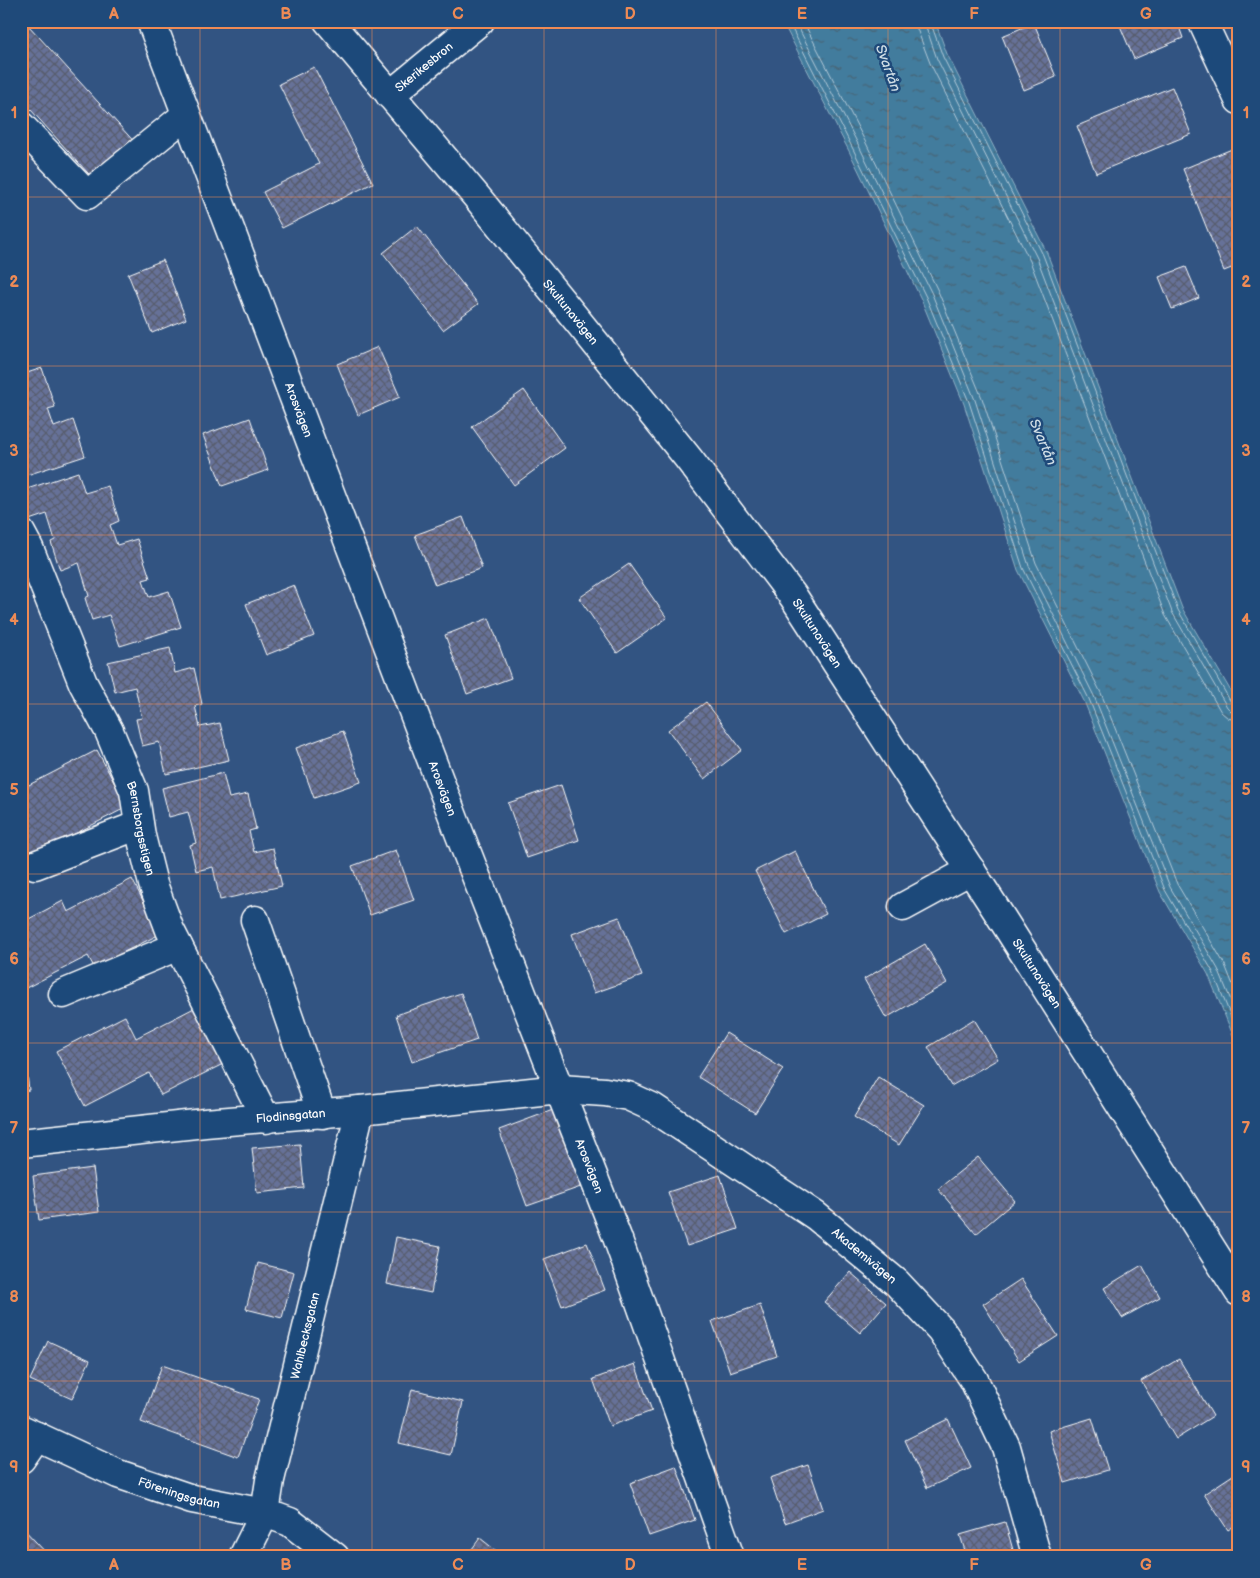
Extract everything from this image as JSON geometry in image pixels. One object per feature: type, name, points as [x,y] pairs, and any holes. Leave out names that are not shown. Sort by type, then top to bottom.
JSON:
[{"type":"street","name":"Arosvägen","points":[[151,21],[460,835],[617,1237],[730,1557]]},
{"type":"street","name":"Skultunavägen","points":[[328,21],[476,196],[577,320],[688,458],[793,596],[971,870],[1239,1292]]},
{"type":"street","name":"Skerikesbron","points":[[390,95],[480,21]]},
{"type":"street","points":[[1202,21],[1239,100]]},
{"type":"street","points":[[21,126],[87,195],[186,115]]},
{"type":"street","name":"Bernsborgsstigen","points":[[21,534],[29,548],[83,683],[109,732],[134,791],[139,825],[152,884],[170,930],[266,1119]]},
{"type":"street","points":[[35,865],[139,825]]},
{"type":"street","points":[[902,907],[971,870]]},
{"type":"street","points":[[256,920],[322,1114]]},
{"type":"street","points":[[63,994],[178,946]]},
{"type":"street","name":"Flodinsgatan","points":[[21,1143],[205,1123],[322,1114],[560,1089]]},
{"type":"street","name":"Akademivägen","points":[[560,1089],[605,1092],[628,1096],[652,1107],[816,1216],[897,1283],[942,1330],[974,1380],[1006,1447],[1037,1557]]},
{"type":"street","name":"Wahlbecksgatan","points":[[243,1557],[264,1513],[270,1480],[360,1110]]},
{"type":"street","points":[[21,1460],[29,1432]]},
{"type":"street","name":"Föreningsgatan","points":[[29,1432],[118,1474],[192,1499],[264,1513],[290,1522],[335,1557]]},
{"type":"water","name":"Svartån","points":[[782,21],[935,21],[947,54],[1047,253],[1182,608],[1239,705],[1239,1050],[1208,974],[1160,892],[1084,701],[1018,570],[964,404],[921,299],[849,151]]},
{"type":"building","points":[[1118,21],[1177,21],[1183,38],[1134,59]]},
{"type":"building","points":[[1034,23],[1056,77],[1024,90],[1002,36]]},
{"type":"building","points":[[29,26],[138,146],[97,183],[21,99],[21,33]]},
{"type":"building","points":[[314,67],[373,183],[282,228],[263,192],[319,164],[279,84]]},
{"type":"building","points":[[1172,87],[1191,134],[1096,173],[1077,126]]},
{"type":"building","points":[[1232,149],[1239,165],[1239,265],[1224,271],[1183,169]]},
{"type":"building","points":[[417,226],[478,304],[443,330],[383,253]]},
{"type":"building","points":[[163,260],[186,319],[152,333],[128,274]]},
{"type":"building","points":[[1186,267],[1199,298],[1172,309],[1159,277]]},
{"type":"building","points":[[1239,292],[1239,304],[1235,294]]},
{"type":"building","points":[[378,347],[400,397],[358,415],[337,364]]},
{"type":"building","points":[[42,368],[55,407],[48,409],[54,427],[73,420],[85,456],[24,476],[21,467],[21,375]]},
{"type":"building","points":[[524,390],[565,448],[514,485],[472,427]]},
{"type":"building","points":[[250,418],[268,470],[222,486],[203,435]]},
{"type":"building","points":[[78,472],[85,493],[108,486],[119,521],[110,525],[117,545],[137,539],[150,578],[143,580],[149,597],[169,591],[181,627],[120,646],[109,615],[92,620],[85,598],[89,596],[79,563],[60,570],[51,542],[55,540],[47,514],[29,520],[21,496],[21,491]]},
{"type":"building","points":[[463,517],[482,568],[435,585],[415,535]]},
{"type":"building","points":[[629,564],[667,618],[617,653],[579,598]]},
{"type":"building","points":[[294,585],[314,636],[266,655],[246,604]]},
{"type":"building","points":[[489,618],[511,678],[467,694],[445,635]]},
{"type":"building","points":[[170,648],[175,673],[194,668],[202,704],[195,706],[200,727],[220,723],[229,760],[166,774],[159,742],[142,746],[136,719],[142,718],[135,687],[115,692],[108,662]]},
{"type":"building","points":[[706,702],[742,750],[704,779],[668,730]]},
{"type":"building","points":[[343,731],[361,782],[314,798],[296,748]]},
{"type":"building","points":[[97,750],[127,807],[30,857],[23,841],[21,842],[21,789]]},
{"type":"building","points":[[223,773],[229,798],[248,794],[256,829],[249,831],[254,852],[273,848],[282,886],[220,900],[213,867],[196,871],[190,845],[196,843],[188,812],[169,817],[162,788]]},
{"type":"building","points":[[561,785],[579,840],[527,858],[508,803]]},
{"type":"building","points":[[396,850],[414,900],[370,915],[352,866]]},
{"type":"building","points":[[795,851],[826,914],[786,934],[755,871]]},
{"type":"building","points":[[132,879],[160,934],[94,967],[88,956],[24,989],[21,983],[21,923],[63,901],[68,912]]},
{"type":"building","points":[[619,917],[642,976],[594,993],[572,934]]},
{"type":"building","points":[[925,944],[947,983],[886,1018],[864,979]]},
{"type":"building","points":[[461,993],[477,1040],[412,1062],[396,1015]]},
{"type":"building","points":[[198,1006],[227,1062],[161,1095],[149,1073],[85,1106],[56,1051],[125,1016],[136,1038]]},
{"type":"building","points":[[974,1019],[998,1059],[951,1086],[928,1047]]},
{"type":"building","points":[[726,1033],[783,1069],[755,1113],[698,1077]]},
{"type":"building","points":[[21,1042],[23,1042],[29,1090],[21,1091]]},
{"type":"building","points":[[878,1077],[924,1105],[899,1145],[854,1117]]},
{"type":"building","points":[[561,1107],[589,1184],[527,1206],[499,1130]]},
{"type":"building","points":[[300,1144],[304,1188],[257,1193],[252,1148]]},
{"type":"building","points":[[978,1157],[1015,1201],[976,1234],[938,1189]]},
{"type":"building","points":[[93,1168],[99,1212],[39,1220],[33,1176]]},
{"type":"building","points":[[720,1175],[738,1229],[687,1246],[668,1192]]},
{"type":"building","points":[[396,1237],[440,1246],[431,1293],[387,1284]]},
{"type":"building","points":[[587,1243],[605,1290],[562,1306],[544,1259]]},
{"type":"building","points":[[258,1263],[294,1272],[282,1318],[246,1309]]},
{"type":"building","points":[[1142,1265],[1160,1297],[1122,1318],[1104,1288]]},
{"type":"building","points":[[850,1272],[886,1303],[860,1333],[824,1302]]},
{"type":"building","points":[[1021,1279],[1058,1336],[1019,1361],[983,1304]]},
{"type":"building","points":[[760,1305],[777,1356],[730,1372],[712,1321]]},
{"type":"building","points":[[48,1341],[90,1360],[72,1399],[30,1380]]},
{"type":"building","points":[[1179,1359],[1213,1416],[1176,1439],[1141,1381]]},
{"type":"building","points":[[635,1364],[652,1411],[610,1426],[593,1379]]},
{"type":"building","points":[[162,1365],[259,1399],[238,1457],[141,1422]]},
{"type":"building","points":[[412,1389],[463,1402],[451,1455],[399,1443]]},
{"type":"building","points":[[1092,1418],[1108,1470],[1065,1483],[1049,1431]]},
{"type":"building","points":[[948,1419],[971,1468],[927,1488],[905,1440]]},
{"type":"building","points":[[808,1465],[823,1509],[785,1523],[770,1478]]},
{"type":"building","points":[[676,1466],[695,1520],[649,1536],[630,1483]]},
{"type":"building","points":[[1239,1471],[1239,1523],[1228,1530],[1204,1494]]},
{"type":"building","points":[[1005,1522],[1015,1557],[967,1557],[960,1535]]},
{"type":"building","points":[[21,1526],[50,1557],[21,1557]]},
{"type":"building","points":[[480,1538],[504,1557],[466,1557]]}]
